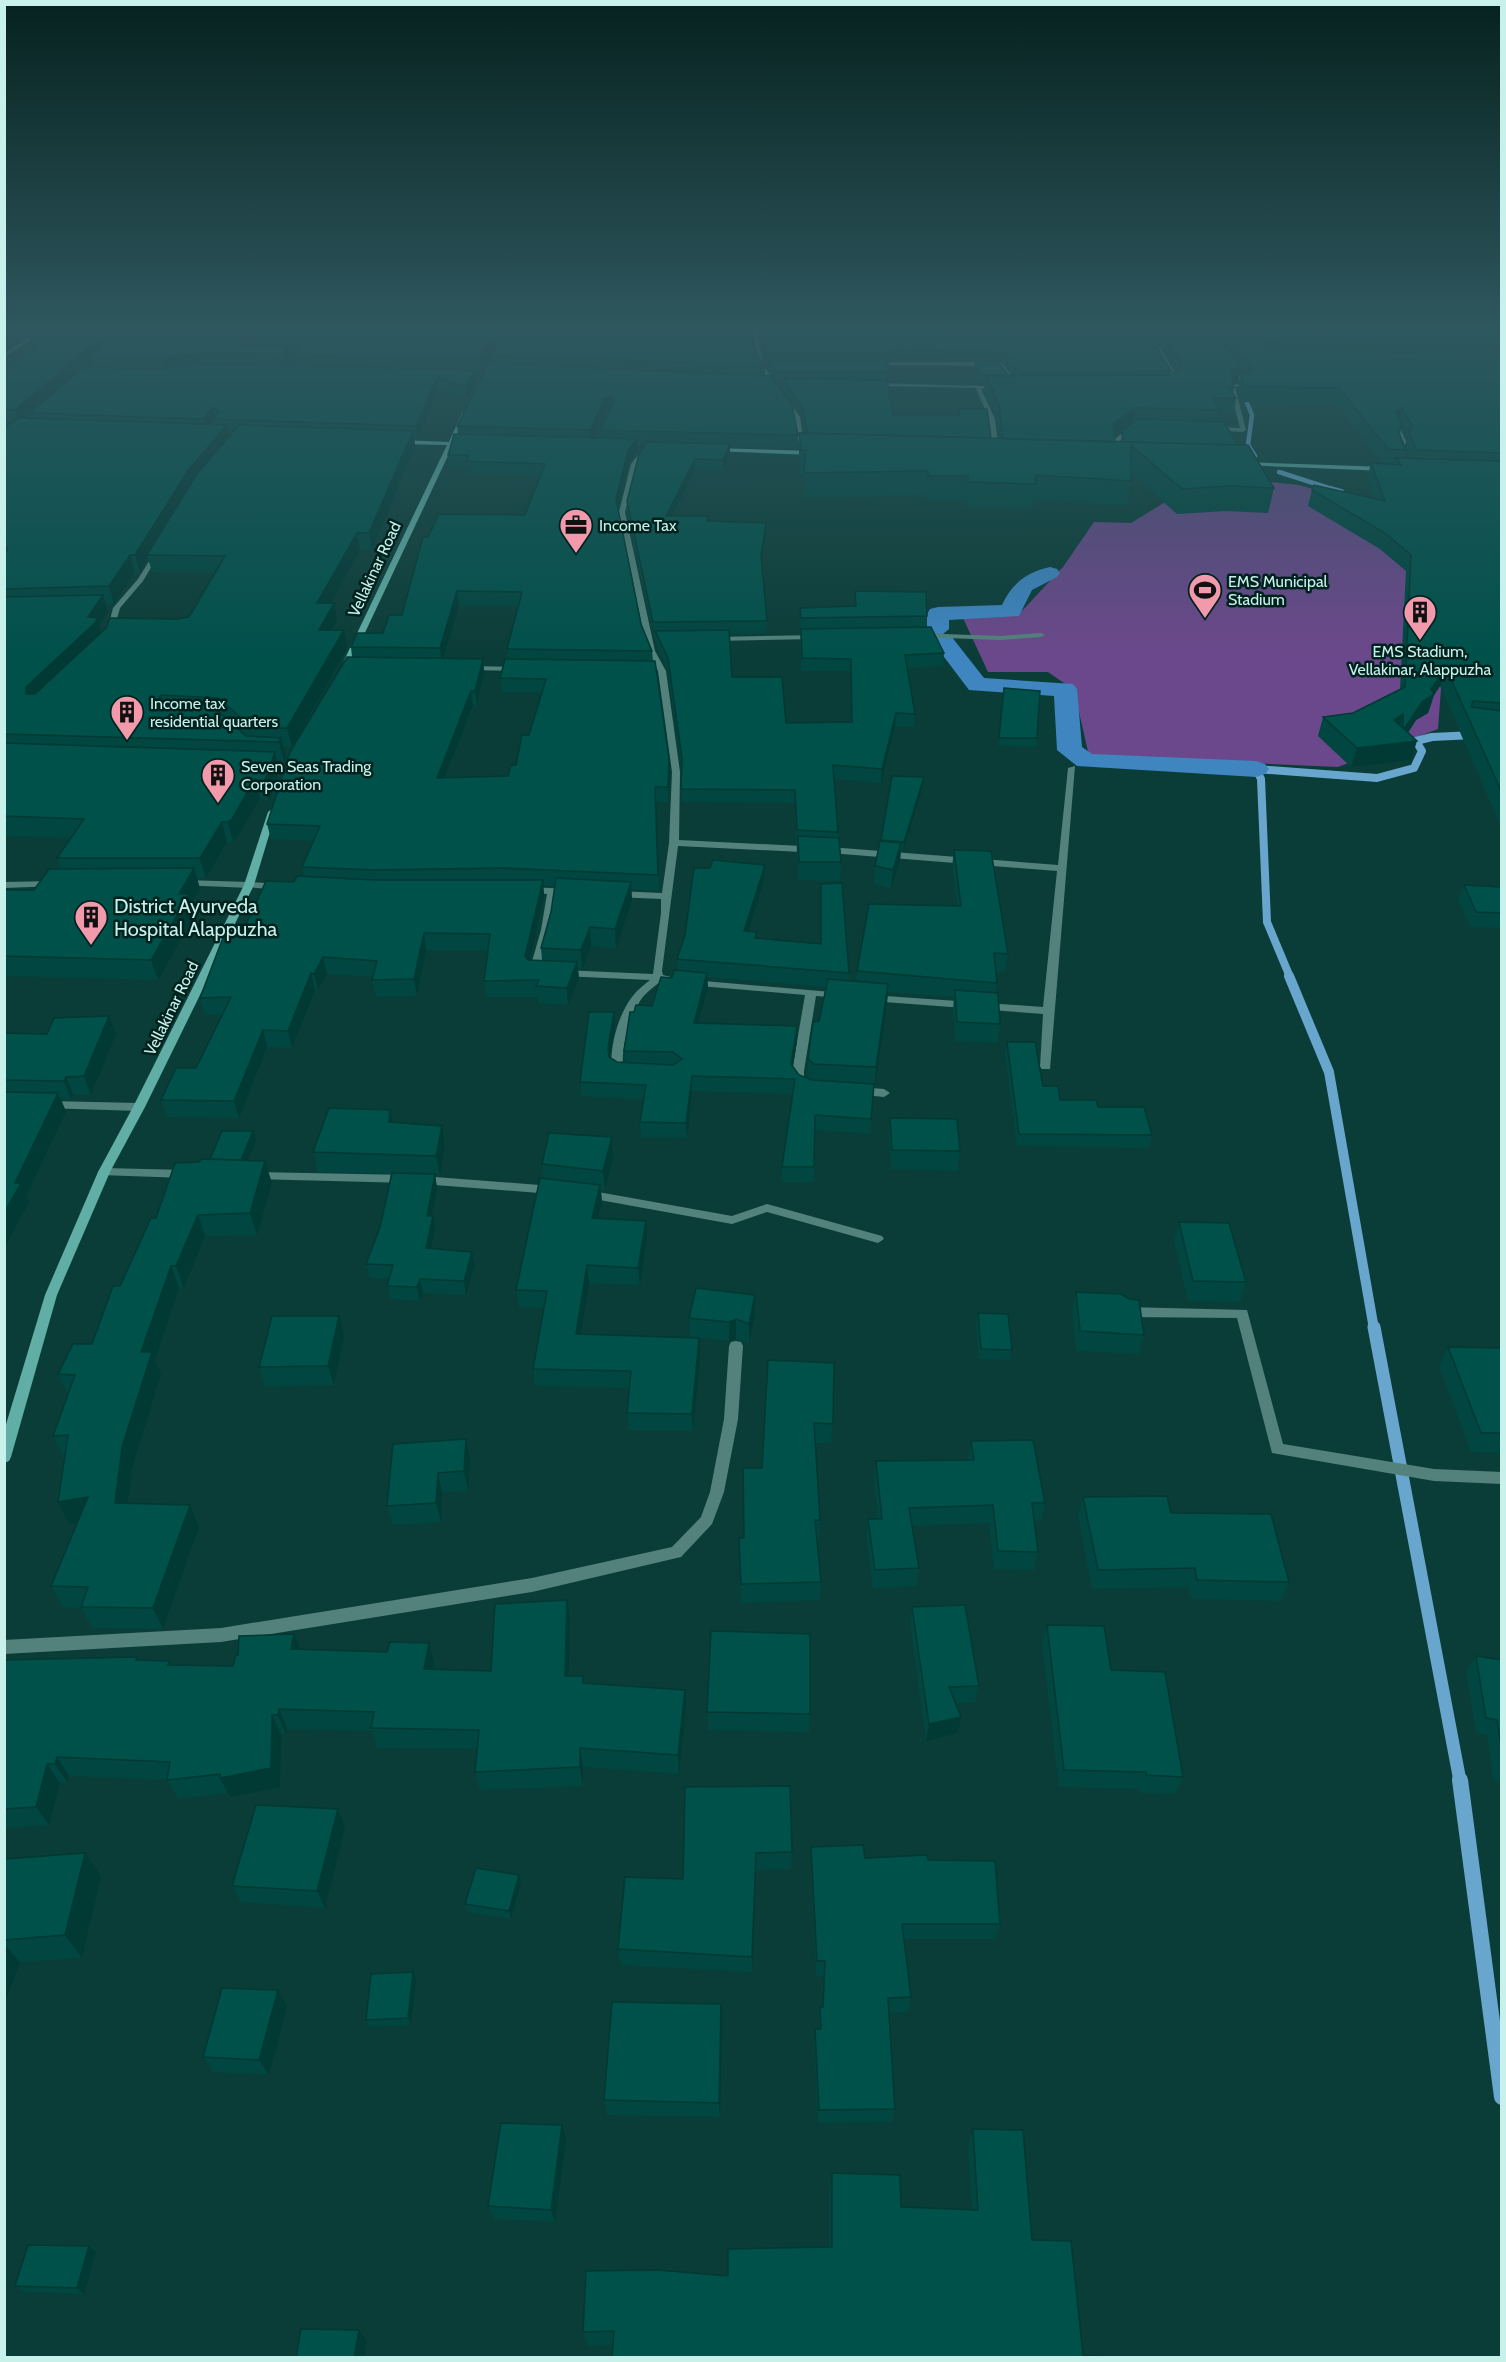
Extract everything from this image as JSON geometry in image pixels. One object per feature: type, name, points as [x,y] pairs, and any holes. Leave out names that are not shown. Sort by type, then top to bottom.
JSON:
[{"type":"main road","name":"Vellakinar Road","points":[[340,676],[453,434]]},
{"type":"main road","points":[[390,442],[470,444]]},
{"type":"main road","points":[[635,447],[657,448]]},
{"type":"main road","points":[[702,449],[826,453]]},
{"type":"main road","points":[[985,456],[1006,457]]},
{"type":"main road","points":[[1106,460],[1126,461]]},
{"type":"main road","points":[[1238,464],[1398,469]]},
{"type":"main road","name":"Vellakinar Road","points":[[4,1457],[51,1295],[104,1172],[139,1107],[249,885],[277,798]]},
{"type":"street","points":[[802,434],[804,453]]},
{"type":"street","points":[[994,434],[996,456]]},
{"type":"street","points":[[1118,460],[1115,441],[1124,434]]},
{"type":"street","points":[[1400,434],[1404,443],[1399,445],[1406,461]]},
{"type":"street","points":[[646,447],[634,464],[622,512],[651,651],[662,671],[676,772],[674,843],[657,971],[659,977]]},
{"type":"street","points":[[107,642],[117,608],[141,580],[164,540]]},
{"type":"street","points":[[105,608],[117,608]]},
{"type":"street","points":[[914,635],[1000,638],[1041,635]]},
{"type":"street","points":[[706,639],[821,637]]},
{"type":"street","points":[[648,639],[660,639]]},
{"type":"street","points":[[345,666],[357,666]]},
{"type":"street","points":[[462,668],[521,669]]},
{"type":"street","points":[[650,671],[662,671]]},
{"type":"street","points":[[1046,1066],[1048,1011],[1060,868],[1072,768]]},
{"type":"street","points":[[674,843],[842,851],[1060,868]]},
{"type":"street","points":[[170,882],[295,887]]},
{"type":"street","points":[[4,885],[64,884]]},
{"type":"street","points":[[518,890],[575,892]]},
{"type":"street","points":[[552,891],[546,930],[534,972],[659,977],[846,996]]},
{"type":"street","points":[[609,894],[666,896]]},
{"type":"street","points":[[638,1072],[618,1071],[620,1040],[635,999],[659,977]]},
{"type":"street","points":[[811,993],[799,1079],[804,1085],[819,1088]]},
{"type":"street","points":[[858,997],[1048,1011]]},
{"type":"street","points":[[849,1090],[884,1093]]},
{"type":"street","points":[[38,1105],[139,1107]]},
{"type":"street","points":[[104,1172],[198,1174]]},
{"type":"street","points":[[245,1175],[464,1182],[570,1192],[732,1220],[767,1208],[878,1239]]},
{"type":"street","points":[[1125,1312],[1242,1313],[1277,1449],[1434,1475],[1502,1478]]},
{"type":"street","points":[[4,1647],[222,1635],[532,1585],[676,1552],[707,1520],[717,1492],[731,1419],[736,1346]]},
{"type":"shaded area","name":"EMS Municipal Stadium","points":[[1201,475],[1299,485],[1382,508],[1446,621],[1438,729],[1338,767],[1089,756],[1074,690],[1048,672],[988,672],[963,618],[1019,614],[1063,567],[1094,522],[1131,523],[1188,488]]},
{"type":"building","points":[[4,434],[219,434],[189,469],[135,555],[130,555],[109,586],[4,589],[4,553],[7,548],[4,547]]},
{"type":"building","points":[[231,434],[412,434],[369,533],[357,533],[317,603],[334,603],[319,630],[344,630],[287,728],[253,728],[218,698],[161,695],[159,697],[161,704],[212,706],[246,736],[281,738],[279,742],[4,734],[4,597],[103,595],[88,617],[97,618],[96,622],[26,687],[26,694],[35,694],[106,628],[110,618],[178,619],[189,617],[225,556],[147,555],[197,474]]},
{"type":"building","points":[[454,434],[637,439],[628,450],[616,499],[641,624],[652,651],[507,649],[522,592],[457,591],[440,648],[351,647],[357,633],[383,633],[389,615],[402,615],[423,537],[428,537],[439,514],[525,515],[545,464],[466,461],[469,455],[448,455]]},
{"type":"building","points":[[799,434],[1248,445],[1274,488],[1231,486],[1182,489],[1131,445],[1131,481],[1035,475],[1036,484],[968,482],[968,476],[928,476],[928,471],[804,473],[806,450],[801,450]]},
{"type":"building","points":[[853,434],[990,434],[991,438]]},
{"type":"building","points":[[1002,434],[1114,434],[1115,442],[1003,439]]},
{"type":"building","points":[[1123,434],[1231,434],[1238,445],[1124,442]]},
{"type":"building","points":[[1376,434],[1399,434],[1406,450],[1388,449]]},
{"type":"building","points":[[1410,434],[1502,434],[1502,453],[1416,450]]},
{"type":"building","points":[[647,442],[730,444],[723,460],[695,459],[666,516],[708,516],[707,521],[766,523],[761,556],[767,621],[653,622],[627,501],[639,454]]},
{"type":"building","points":[[1395,458],[1502,461],[1502,703],[1473,701],[1471,707],[1502,711],[1502,793],[1446,668],[1431,689],[1434,694],[1422,702],[1404,729],[1417,741],[1357,748],[1323,717],[1353,713],[1405,687],[1411,555],[1385,533],[1312,490],[1314,485],[1385,501],[1371,463],[1401,465]],"holes":[[[1403,714],[1403,728],[1394,720]]]},
{"type":"building","points":[[855,591],[926,592],[927,616],[801,618],[800,608],[856,606]]},
{"type":"building","points":[[931,627],[944,653],[905,655],[915,714],[896,713],[882,769],[833,765],[838,832],[797,830],[795,790],[681,789],[682,758],[668,658],[655,631],[729,630],[732,677],[782,677],[786,723],[852,722],[851,659],[802,658],[801,629]]},
{"type":"building","points":[[347,657],[483,659],[475,691],[471,691],[437,778],[508,776],[511,765],[516,765],[522,735],[529,735],[546,679],[500,678],[505,659],[655,661],[669,758],[668,787],[655,787],[658,875],[504,868],[374,870],[302,867],[320,826],[267,824],[290,752]]},
{"type":"building","points":[[1004,688],[1040,691],[1037,738],[999,738]]},
{"type":"building","points":[[4,743],[275,752],[264,783],[255,779],[232,819],[222,822],[200,858],[57,858],[84,819],[4,816]]},
{"type":"building","points":[[892,776],[924,777],[904,842],[881,840]]},
{"type":"building","points":[[798,836],[839,838],[841,862],[799,862]]},
{"type":"building","points":[[880,841],[901,843],[893,870],[875,866]]},
{"type":"building","points":[[954,850],[991,851],[1008,954],[994,953],[997,983],[857,971],[869,904],[961,906]]},
{"type":"building","points":[[713,860],[765,865],[744,931],[757,932],[755,938],[821,944],[821,884],[842,883],[849,973],[677,959],[685,935],[694,868],[710,868]]},
{"type":"building","points":[[194,868],[179,894],[189,894],[151,960],[4,956],[4,890],[34,890],[49,869]]},
{"type":"building","points":[[297,876],[374,880],[543,880],[525,956],[528,960],[577,962],[567,988],[536,986],[539,980],[484,981],[490,934],[424,933],[414,979],[372,980],[377,961],[323,957],[314,974],[311,973],[288,1031],[263,1030],[234,1101],[161,1100],[176,1068],[196,1068],[231,997],[200,998],[224,935],[241,935],[266,881],[294,882]]},
{"type":"building","points":[[556,878],[631,882],[615,929],[590,927],[581,950],[541,948],[551,912]]},
{"type":"building","points":[[1464,885],[1502,887],[1502,913],[1476,912]]},
{"type":"building","points":[[674,970],[707,973],[694,1023],[797,1026],[791,1064],[799,1075],[812,1080],[874,1084],[871,1119],[815,1115],[814,1167],[782,1167],[795,1079],[692,1076],[686,1123],[640,1122],[646,1085],[580,1082],[589,1012],[614,1012],[608,1048],[609,1057],[617,1062],[673,1065],[682,1059],[673,1052],[624,1051],[630,1012],[634,1012],[636,1005],[652,1006],[661,977],[672,978]]},
{"type":"building","points":[[828,979],[888,984],[876,1067],[814,1064],[808,1059],[813,1022],[819,1021]]},
{"type":"building","points":[[955,990],[998,993],[1000,1024],[957,1022]]},
{"type":"building","points":[[109,1016],[84,1076],[66,1077],[64,1081],[4,1080],[4,1033],[47,1034],[54,1018]]},
{"type":"building","points":[[1007,1042],[1035,1042],[1043,1086],[1058,1086],[1060,1100],[1096,1100],[1098,1107],[1144,1107],[1152,1135],[1019,1134]]},
{"type":"building","points":[[4,1092],[58,1093],[15,1183],[21,1183],[4,1213]]},
{"type":"building","points":[[329,1108],[390,1110],[389,1122],[442,1126],[436,1156],[313,1152]]},
{"type":"building","points":[[890,1118],[957,1119],[960,1151],[892,1150]]},
{"type":"building","points":[[222,1131],[253,1131],[241,1160],[210,1159]]},
{"type":"building","points":[[549,1133],[612,1137],[603,1171],[542,1164]]},
{"type":"building","points":[[201,1159],[265,1161],[250,1213],[198,1215],[176,1266],[171,1266],[141,1352],[152,1352],[122,1447],[115,1503],[190,1505],[153,1608],[81,1607],[88,1587],[51,1586],[88,1497],[58,1502],[68,1435],[53,1436],[75,1375],[58,1374],[73,1344],[92,1344],[113,1286],[120,1286],[151,1218],[156,1218],[175,1163],[199,1162]]},
{"type":"building","points":[[392,1173],[435,1174],[427,1216],[433,1216],[426,1248],[472,1252],[464,1281],[420,1279],[417,1287],[387,1286],[393,1265],[366,1264],[380,1227]]},
{"type":"building","points":[[540,1178],[600,1185],[592,1218],[646,1221],[638,1268],[587,1265],[576,1334],[699,1338],[692,1414],[627,1413],[631,1371],[533,1369],[547,1291],[516,1290]]},
{"type":"building","points":[[1179,1222],[1229,1223],[1246,1282],[1193,1281]]},
{"type":"building","points":[[696,1288],[755,1295],[749,1324],[736,1319],[729,1322],[689,1318]]},
{"type":"building","points":[[1076,1292],[1121,1294],[1129,1299],[1139,1300],[1144,1335],[1080,1331]]},
{"type":"building","points":[[978,1313],[1008,1314],[1012,1350],[981,1349]]},
{"type":"building","points":[[272,1316],[339,1316],[328,1366],[259,1367]]},
{"type":"building","points":[[1448,1347],[1502,1348],[1502,1433],[1481,1433]]},
{"type":"building","points":[[768,1360],[834,1363],[833,1424],[814,1423],[820,1520],[815,1520],[821,1582],[741,1584],[739,1538],[744,1538],[743,1468],[762,1468]]},
{"type":"building","points":[[466,1439],[464,1471],[438,1473],[436,1503],[387,1506],[393,1444]]},
{"type":"building","points":[[1033,1440],[1045,1503],[1032,1503],[1038,1552],[998,1551],[993,1505],[909,1508],[919,1568],[875,1570],[868,1519],[882,1519],[876,1461],[974,1460],[971,1441]]},
{"type":"building","points":[[1167,1496],[1171,1513],[1271,1514],[1289,1582],[1197,1580],[1195,1568],[1098,1570],[1083,1497]]},
{"type":"building","points":[[567,1600],[565,1676],[583,1676],[583,1683],[685,1690],[678,1755],[580,1748],[580,1767],[475,1772],[479,1730],[371,1728],[374,1712],[279,1709],[278,1715],[272,1715],[271,1768],[220,1778],[220,1774],[167,1780],[170,1762],[57,1757],[55,1764],[47,1764],[36,1807],[4,1809],[4,1660],[137,1657],[136,1660],[170,1661],[168,1665],[233,1666],[236,1655],[238,1655],[239,1636],[294,1634],[291,1649],[387,1652],[390,1642],[429,1643],[424,1669],[491,1671],[495,1604]]},
{"type":"building","points":[[965,1605],[979,1686],[949,1687],[961,1717],[929,1724],[912,1607]]},
{"type":"building","points":[[1047,1625],[1104,1626],[1111,1670],[1165,1672],[1183,1777],[1146,1775],[1146,1772],[1064,1770]]},
{"type":"building","points":[[711,1631],[810,1634],[810,1714],[707,1712]]},
{"type":"building","points":[[1476,1656],[1502,1660],[1502,1752],[1497,1720],[1486,1718]]},
{"type":"building","points":[[790,1786],[792,1852],[756,1853],[752,1957],[618,1949],[625,1877],[683,1879],[685,1787]]},
{"type":"building","points":[[256,1805],[338,1809],[317,1891],[232,1886]]},
{"type":"building","points":[[863,1845],[865,1858],[927,1855],[928,1860],[995,1861],[1000,1924],[902,1924],[911,1997],[888,1998],[895,2109],[819,2110],[815,2029],[821,2029],[820,2007],[823,2007],[825,1961],[817,1961],[811,1847]]},
{"type":"building","points":[[85,1853],[65,1935],[4,1940],[4,1859]]},
{"type":"building","points":[[476,1868],[519,1875],[509,1911],[465,1904]]},
{"type":"building","points":[[413,1972],[408,2018],[366,2020],[371,1974]]},
{"type":"building","points":[[222,1988],[278,1990],[259,2060],[203,2057]]},
{"type":"building","points":[[612,2002],[721,2004],[719,2103],[604,2100]]},
{"type":"building","points":[[501,2123],[562,2125],[551,2210],[488,2206]]},
{"type":"building","points":[[973,2129],[1023,2130],[1032,2240],[1071,2241],[1083,2355],[1121,2358],[612,2358],[614,2331],[583,2332],[586,2271],[657,2270],[728,2276],[728,2249],[832,2247],[832,2173],[900,2175],[901,2207],[978,2210]]},
{"type":"building","points":[[28,2245],[89,2246],[77,2288],[15,2286]]},
{"type":"building","points":[[301,2329],[359,2330],[354,2358],[296,2358]]},
{"type":"waterway","points":[[1249,434],[1248,445],[1255,456]]},
{"type":"waterway","points":[[1279,472],[1335,490]]},
{"type":"waterway","points":[[1330,489],[1341,492]]},
{"type":"waterway","points":[[938,629],[938,614],[1011,611],[1020,591],[1025,586],[1036,578],[1050,573]]},
{"type":"waterway","points":[[943,641],[977,685],[1065,689],[1070,750],[1086,761],[1256,769]]},
{"type":"waterway","points":[[1290,977],[1267,922],[1261,779],[1256,769],[1377,778],[1414,768],[1422,751],[1416,741],[1432,737],[1474,735]]},
{"type":"waterway","points":[[1289,976],[1329,1072],[1374,1329]]},
{"type":"waterway","points":[[1374,1327],[1460,1781]]},
{"type":"waterway","points":[[1460,1780],[1502,2097]]},
{"type":"place","name":"Income Tax","points":[[576,554]]},
{"type":"place","name":"EMS Municipal Stadium","points":[[1205,619]]},
{"type":"place","name":"EMS Stadium, Vellakinar, Alappuzha","points":[[1420,641]]},
{"type":"place","name":"Income tax residential quarters","points":[[127,741]]},
{"type":"place","name":"Seven Seas Trading Corporation","points":[[218,804]]},
{"type":"place","name":"District Ayurveda Hospital Alappuzha","points":[[91,946]]}]
